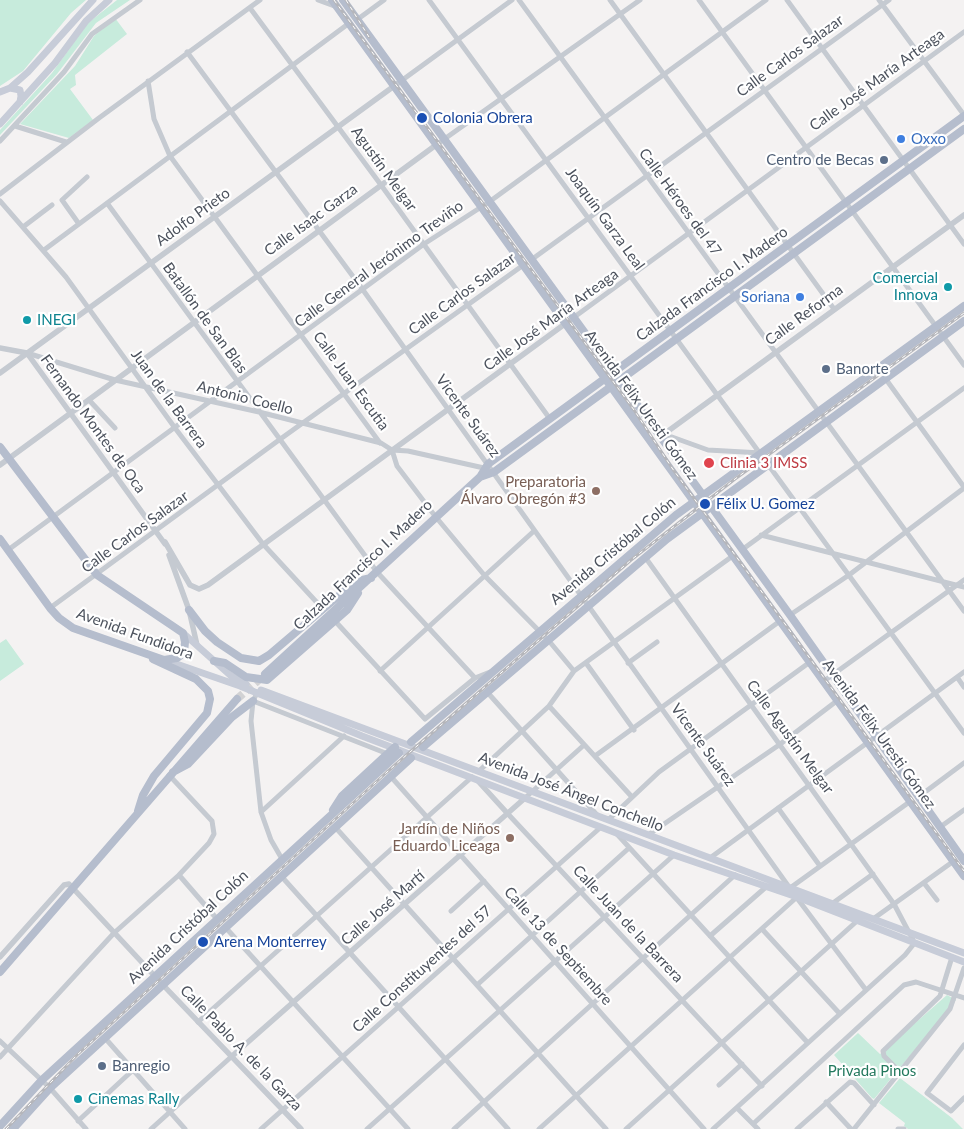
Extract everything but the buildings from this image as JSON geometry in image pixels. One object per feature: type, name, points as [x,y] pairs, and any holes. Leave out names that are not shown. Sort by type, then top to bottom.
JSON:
[{"type":"main road","points":[[0,92],[10,88],[28,72],[93,0]]},
{"type":"main road","points":[[0,124],[38,83],[86,21],[109,0]]},
{"type":"main road","name":"Avenida Félix Uresti Gómez","points":[[343,0],[790,615],[902,775],[906,787],[938,839],[964,876]]},
{"type":"main road","name":"Avenida Félix Uresti Gómez","points":[[334,3],[522,266],[607,379],[892,774],[906,787],[945,834],[964,861]]},
{"type":"main road","points":[[28,72],[28,84],[38,83]]},
{"type":"main road","points":[[10,88],[16,88],[21,92],[19,105]]},
{"type":"main road","name":"Calzada Francisco I. Madero","points":[[265,674],[377,572],[435,516],[480,477],[486,466],[614,374],[964,115]]},
{"type":"main road","name":"Calzada Francisco I. Madero","points":[[480,477],[494,472],[620,382],[964,129]]},
{"type":"main road","name":"Avenida Cristóbal Colón","points":[[411,742],[694,501],[964,306]]},
{"type":"main road","name":"Avenida Cristóbal Colón","points":[[13,1129],[50,1088],[163,985],[487,693],[587,606],[702,511],[964,321]]},
{"type":"main road","points":[[0,447],[97,575],[183,633],[184,652],[177,658],[164,660]]},
{"type":"main road","name":"Avenida Fundidora","points":[[0,539],[50,608],[59,618],[73,628],[240,686]]},
{"type":"main road","points":[[190,610],[209,636],[235,655],[254,662],[269,656],[322,608],[358,581],[370,578]]},
{"type":"main road","points":[[214,661],[225,663],[246,676],[267,680],[350,606],[361,586]]},
{"type":"main road","name":"Avenida José Ángel Conchello","points":[[183,633],[230,675],[242,683],[420,753],[525,798],[674,855],[797,897],[964,962]]},
{"type":"main road","points":[[137,814],[148,786],[162,765],[203,719],[207,713],[210,699],[208,691],[196,679],[160,664],[147,655]]},
{"type":"main road","name":"Avenida José Ángel Conchello","points":[[240,686],[397,750],[420,753]]},
{"type":"main road","points":[[0,972],[237,699]]},
{"type":"main road","points":[[171,774],[188,764],[232,717],[253,701]]},
{"type":"main road","points":[[328,818],[342,796],[388,754],[397,750]]},
{"type":"main road","name":"Avenida Cristóbal Colón","points":[[0,1126],[42,1080],[328,818],[397,750]]},
{"type":"main road","points":[[336,828],[420,753]]},
{"type":"main road","name":"Avenida José Ángel Conchello","points":[[476,776],[534,792],[964,953]]},
{"type":"main road","points":[[598,817],[601,827]]},
{"type":"main road","points":[[282,860],[282,877]]},
{"type":"street","points":[[0,141],[64,72],[92,34],[140,0]]},
{"type":"street","points":[[0,194],[66,142],[260,0]]},
{"type":"street","points":[[318,0],[334,3]]},
{"type":"street","points":[[358,19],[384,0]]},
{"type":"street","name":"Joaquín Garza Leal","points":[[429,0],[964,733]]},
{"type":"street","points":[[402,81],[512,0]]},
{"type":"street","name":"Calle Héroes del 47","points":[[519,0],[688,235],[964,611]]},
{"type":"street","points":[[610,0],[834,309]]},
{"type":"street","name":"Calle Isaac Garza","points":[[0,465],[257,275],[640,0]]},
{"type":"street","points":[[699,0],[964,365]]},
{"type":"street","name":"Calle General Jerónimo Treviño","points":[[8,550],[424,244],[481,207],[766,0]]},
{"type":"street","points":[[787,0],[964,244]]},
{"type":"street","name":"Calle Carlos Salazar","points":[[50,608],[279,440],[823,48],[881,2],[889,0]]},
{"type":"street","points":[[881,2],[964,115]]},
{"type":"street","name":"Agustín Melgar","points":[[250,8],[550,419]]},
{"type":"street","points":[[44,250],[348,24]]},
{"type":"street","name":"Calle José María Arteaga","points":[[165,542],[186,581],[199,588],[208,585],[964,32]]},
{"type":"street","name":"Vicente Suárez","points":[[187,52],[363,290],[486,466],[494,472],[628,664],[866,990]]},
{"type":"street","name":"Calle Juan Escutia","points":[[148,81],[154,119],[170,156],[380,443]]},
{"type":"street","name":"Adolfo Prieto","points":[[0,373],[402,81]]},
{"type":"street","points":[[15,126],[66,142]]},
{"type":"street","points":[[79,224],[62,200],[87,177]]},
{"type":"street","name":"Juan de la Barrera","points":[[0,201],[44,250],[89,308],[175,428],[263,544],[322,608]]},
{"type":"street","name":"Batallón de San Blas","points":[[107,203],[377,572],[475,678]]},
{"type":"street","points":[[23,227],[52,204]]},
{"type":"street","name":"Calle Reforma","points":[[660,437],[775,351],[964,215]]},
{"type":"street","name":"Antonio Coello","points":[[0,348],[27,353],[115,380],[259,412],[380,443],[392,450],[408,451],[486,466]]},
{"type":"street","name":"Fernando Montes de Oca","points":[[27,353],[165,542],[190,610],[197,646]]},
{"type":"street","points":[[790,615],[849,575],[964,488],[885,378]]},
{"type":"street","points":[[742,549],[964,388]]},
{"type":"street","points":[[89,400],[115,428]]},
{"type":"street","points":[[660,437],[672,437],[708,450],[761,453]]},
{"type":"street","name":"Calle Juan Escutia","points":[[392,450],[397,466],[435,516],[485,576],[540,632]]},
{"type":"street","points":[[380,671],[534,531]]},
{"type":"street","points":[[762,535],[964,587]]},
{"type":"street","points":[[198,1022],[426,817],[476,776],[549,706],[574,671],[734,555]]},
{"type":"street","name":"Calle Agustín Melgar","points":[[645,557],[894,904],[911,933],[913,943]]},
{"type":"street","points":[[824,681],[964,580]]},
{"type":"street","points":[[335,621],[425,719],[475,678],[495,670]]},
{"type":"street","points":[[595,756],[662,710],[780,621]]},
{"type":"street","points":[[540,632],[574,671]]},
{"type":"street","points":[[628,664],[657,642]]},
{"type":"street","points":[[608,820],[659,772],[810,662]]},
{"type":"street","points":[[586,663],[634,730]]},
{"type":"street","points":[[710,858],[964,672]]},
{"type":"street","points":[[957,677],[964,687]]},
{"type":"street","points":[[257,693],[253,701],[251,721],[261,812],[271,840],[282,860]]},
{"type":"street","points":[[487,693],[598,817]]},
{"type":"street","points":[[648,835],[779,745],[838,700]]},
{"type":"street","points":[[253,701],[388,754]]},
{"type":"street","points":[[549,706],[632,798]]},
{"type":"street","points":[[261,812],[344,736]]},
{"type":"street","name":"Calle José Martí","points":[[151,1129],[231,1056],[534,792],[584,745]]},
{"type":"street","points":[[922,795],[964,764]]},
{"type":"street","points":[[0,1057],[114,933],[179,875],[209,843],[214,828],[207,815],[171,774]]},
{"type":"street","points":[[892,774],[893,781],[964,882]]},
{"type":"street","points":[[902,775],[922,795],[964,854]]},
{"type":"street","name":"Calle Juan de la Barrera","points":[[476,776],[508,814],[762,1086]]},
{"type":"street","name":"Calle 13 de Septiembre","points":[[393,779],[704,1129]]},
{"type":"street","points":[[790,888],[908,803]]},
{"type":"street","points":[[778,808],[820,866]]},
{"type":"street","points":[[943,825],[964,810]]},
{"type":"street","name":"Calle Constituyentes del 57","points":[[261,1129],[601,827]]},
{"type":"street","points":[[336,828],[606,1129]]},
{"type":"street","points":[[614,832],[808,1043]]},
{"type":"street","points":[[477,985],[629,848]]},
{"type":"street","points":[[368,1129],[674,855]]},
{"type":"street","points":[[873,919],[951,863]]},
{"type":"street","points":[[833,903],[873,874]]},
{"type":"street","points":[[179,875],[217,919]]},
{"type":"street","points":[[454,1129],[735,875]]},
{"type":"street","points":[[282,877],[508,1129]]},
{"type":"street","points":[[451,912],[484,881]]},
{"type":"street","points":[[924,883],[937,900]]},
{"type":"street","points":[[0,957],[64,885],[69,884],[74,887]]},
{"type":"street","name":"Calle Pablo A. de la Garza","points":[[74,887],[155,977],[301,1129]]},
{"type":"street","points":[[710,936],[766,887]]},
{"type":"street","points":[[539,1129],[797,897]]},
{"type":"street","points":[[626,1129],[857,921]]},
{"type":"street","points":[[226,928],[408,1129]]},
{"type":"street","points":[[762,929],[840,1014]]},
{"type":"street","points":[[713,1129],[905,955],[913,943]]},
{"type":"street","points":[[899,1071],[884,1056],[883,1051],[936,1001],[942,989],[952,957]]},
{"type":"street","points":[[826,1102],[852,1129],[950,1009],[964,968]]},
{"type":"street","points":[[753,1124],[904,985],[911,982],[942,989],[964,998]]},
{"type":"street","points":[[105,1038],[185,1129]]},
{"type":"street","points":[[0,1041],[50,1088],[86,1129]]},
{"type":"street","points":[[964,1045],[928,1090],[930,1097],[949,1111],[955,1109],[964,1098]]},
{"type":"street","points":[[719,1085],[742,1064]]},
{"type":"street","points":[[78,1121],[133,1070]]},
{"type":"street","points":[[801,1128],[848,1083],[854,1083],[874,1104]]},
{"type":"street","points":[[737,1108],[758,1129]]},
{"type":"street","points":[[719,1124],[724,1129]]},
{"type":"street","points":[[898,1129],[904,1129]]},
{"type":"green space","points":[[0,0],[86,0],[71,13],[23,71],[0,86]]},
{"type":"green space","points":[[117,0],[130,0],[96,23],[57,74],[0,135],[0,130],[52,73],[88,23]]},
{"type":"green space","points":[[115,18],[127,34],[75,75],[76,85],[70,89],[93,120],[69,138],[20,124],[75,66],[94,36]]},
{"type":"green space","points":[[6,639],[24,664],[0,681],[0,643]]},
{"type":"green space","name":"Privada Pinos","points":[[947,995],[956,1000],[874,1099],[834,1055],[858,1033],[880,1054]]},
{"type":"green space","name":"Privada Pinos","points":[[900,1078],[952,1118],[963,1129],[908,1129],[904,1126],[905,1123],[879,1103]]},
{"type":"tunnel","points":[[237,699],[262,677]]},
{"type":"railway","points":[[334,0],[634,410],[672,468],[964,871]]},
{"type":"railway","points":[[346,0],[369,37]]},
{"type":"railway","points":[[6,1129],[77,1055],[387,772],[631,560],[735,479],[964,313]]},
{"type":"place","name":"Colonia Obrera","points":[[422,118]]},
{"type":"place","name":"Oxxo","points":[[901,139]]},
{"type":"place","name":"Centro de Becas","points":[[884,160]]},
{"type":"place","name":"Comercial Innova","points":[[948,287]]},
{"type":"place","name":"Soriana","points":[[800,297]]},
{"type":"place","name":"INEGI","points":[[27,320]]},
{"type":"place","name":"Banorte","points":[[826,369]]},
{"type":"place","name":"Clinia 3 IMSS","points":[[709,463]]},
{"type":"place","name":"Preparatoria Álvaro Obregón #3","points":[[596,491]]},
{"type":"place","name":"Félix U. Gomez","points":[[705,504]]},
{"type":"place","name":"Jardín de Niños Eduardo Liceaga","points":[[510,838]]},
{"type":"place","name":"Arena Monterrey","points":[[203,942]]},
{"type":"place","name":"Banregio","points":[[102,1066]]},
{"type":"place","name":"Cinemas Rally","points":[[78,1099]]}]
